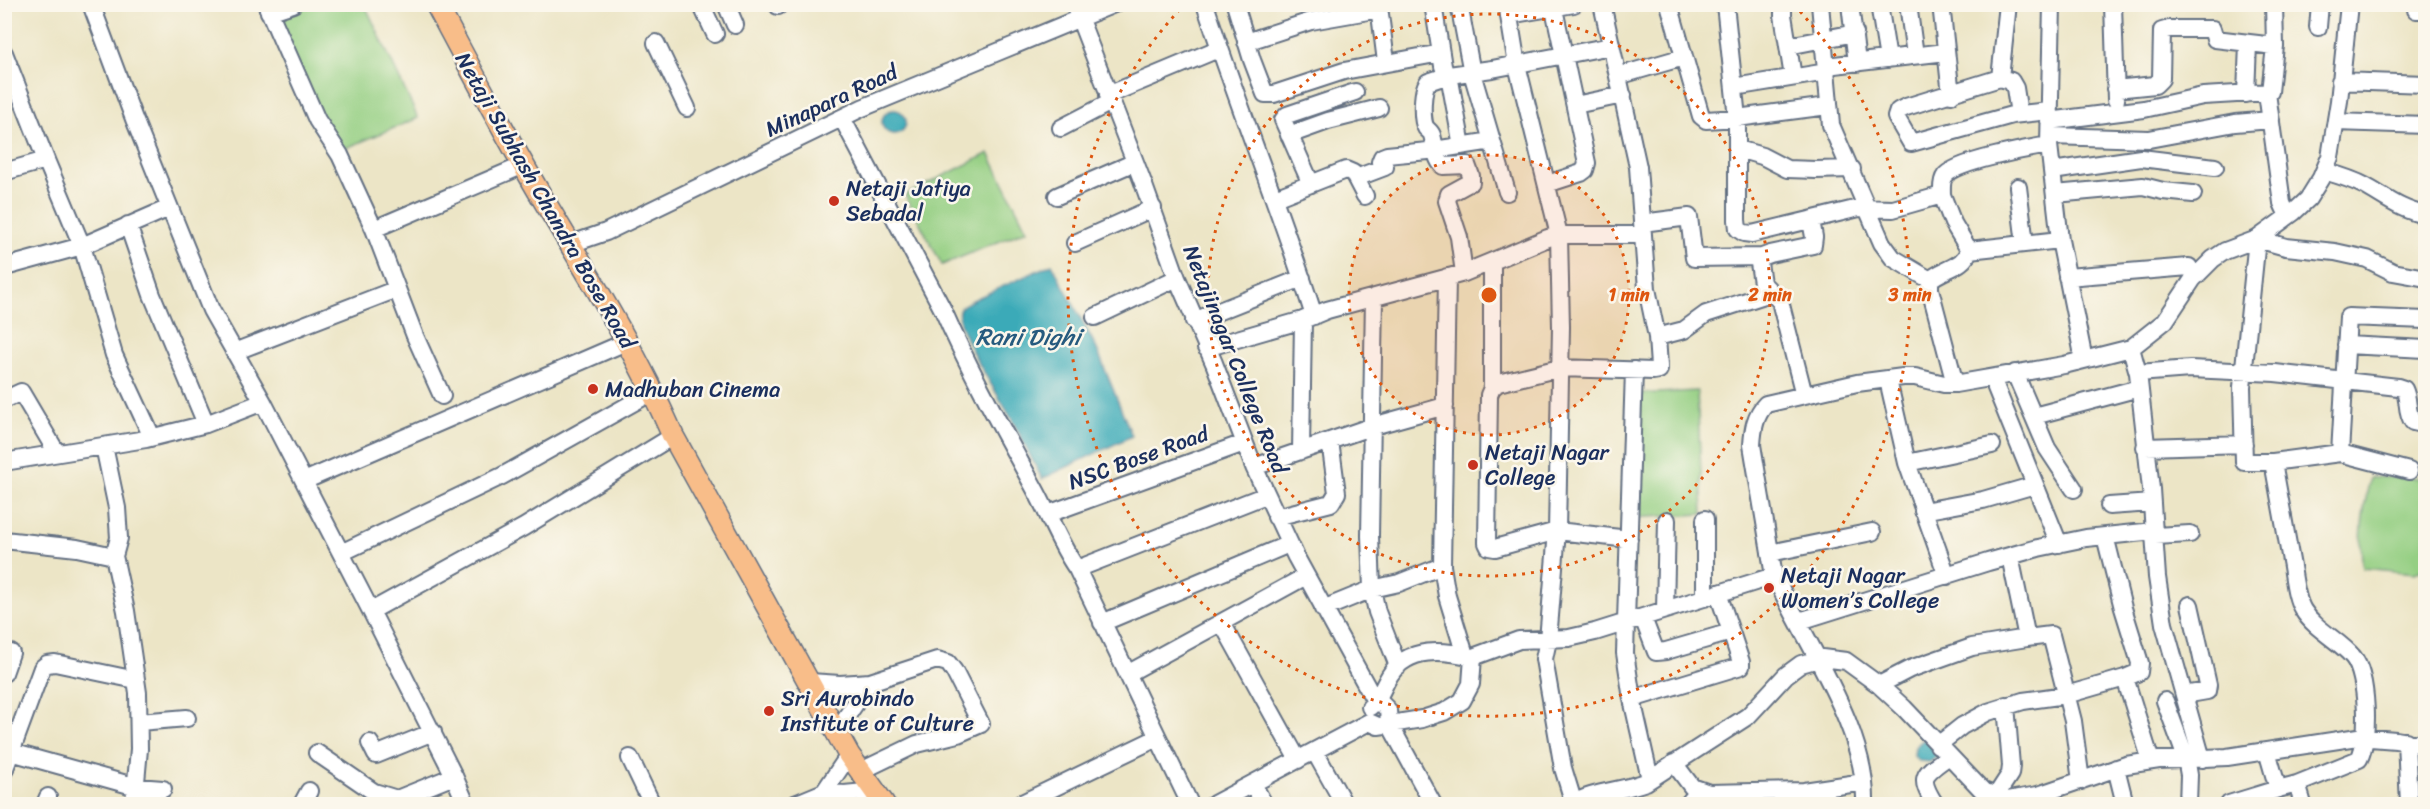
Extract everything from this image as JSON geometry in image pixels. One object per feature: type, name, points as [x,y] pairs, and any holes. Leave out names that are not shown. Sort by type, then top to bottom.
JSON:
[{"type":"main road","name":"Netaji Subhash Chandra Bose Road","points":[[436,4],[524,165],[576,251],[654,391],[673,435],[837,732],[855,763],[880,798]]},
{"type":"street","points":[[91,4],[169,208],[211,310],[263,402],[371,610],[433,732],[466,804]]},
{"type":"street","points":[[293,4],[267,8],[317,120],[340,155],[374,229],[442,396]]},
{"type":"street","points":[[701,4],[715,34]]},
{"type":"street","points":[[726,4],[735,25]]},
{"type":"street","name":"Minapara Road","points":[[576,251],[606,232],[842,118],[1078,12],[1114,4]]},
{"type":"street","points":[[1205,4],[1240,112],[1275,198],[1302,278],[1308,318],[1301,451]]},
{"type":"street","points":[[1235,4],[1262,91],[1269,95],[1344,71],[1441,53]]},
{"type":"street","points":[[1433,4],[1444,72],[1449,75],[1462,146]]},
{"type":"street","points":[[1459,4],[1472,73],[1507,192]]},
{"type":"street","points":[[1574,4],[1508,10],[1517,64],[1559,235],[1560,368],[1557,531],[1548,640],[1544,658],[1563,768],[1574,804],[1582,798],[1632,788],[1650,779],[1748,716],[1786,675],[1802,664],[1818,660],[1846,661],[1879,685],[1983,791],[2004,800],[2038,795],[2116,768],[2151,761],[2267,751],[2364,737],[2426,745]]},
{"type":"street","points":[[1602,4],[1638,167],[1647,290],[1657,337],[1659,370],[1560,368],[1497,383],[1492,388],[1489,395],[1487,543],[1489,547],[1495,549],[1557,531],[1629,539]]},
{"type":"street","points":[[1669,4],[1701,116],[1706,120],[1828,106]]},
{"type":"street","points":[[1725,4],[1737,118],[1738,229],[1752,234],[1868,208],[1893,209],[1942,195]]},
{"type":"street","points":[[1783,4],[1793,77]]},
{"type":"street","points":[[1820,4],[1828,106],[1832,125],[1882,243],[1893,258],[1930,280]]},
{"type":"street","points":[[1850,4],[1857,63]]},
{"type":"street","points":[[1879,4],[1888,59]]},
{"type":"street","points":[[1908,4],[1915,55]]},
{"type":"street","points":[[1941,4],[1951,95]]},
{"type":"street","points":[[2000,78],[2008,4]]},
{"type":"street","points":[[2052,4],[2049,128],[2052,171],[2060,240],[2082,350],[2081,358],[2077,362]]},
{"type":"street","points":[[2113,4],[2116,114]]},
{"type":"street","points":[[1955,384],[1930,289],[1930,280],[1936,274],[1967,258],[1969,250],[1953,223],[1942,195],[1943,180],[1950,172],[1999,155],[2049,128],[2203,96],[2267,93],[2272,87],[2275,46],[2274,4]]},
{"type":"street","points":[[2318,27],[2320,4]]},
{"type":"street","points":[[1865,804],[1864,782],[1856,739],[1774,576],[1752,445],[1753,429],[1759,411],[1766,404],[1857,383],[1915,377],[1944,384],[1955,384],[2077,362],[2131,348],[2165,321],[2193,279],[2213,259],[2225,251],[2257,239],[2308,199],[2330,157],[2349,4]]},
{"type":"street","points":[[1547,184],[1585,170],[1586,155],[1553,6]]},
{"type":"street","points":[[1246,42],[1310,13],[1379,8],[1386,62]]},
{"type":"street","name":"Netajinagar College Road","points":[[1078,12],[1153,208],[1177,278],[1214,363],[1266,495],[1323,609],[1376,703]]},
{"type":"street","points":[[2115,89],[2155,85],[2161,79],[2162,31],[2169,29],[2212,29],[2215,39],[2275,46]]},
{"type":"street","points":[[1788,46],[1855,33]]},
{"type":"street","points":[[656,43],[687,108]]},
{"type":"street","points":[[2246,94],[2248,44]]},
{"type":"street","points":[[1464,273],[1459,237],[1448,201],[1449,194],[1471,182],[1472,176],[1467,165],[1443,166],[1439,162],[1431,133],[1425,127],[1424,89],[1428,82],[1449,75],[1564,57],[1611,46]]},
{"type":"street","points":[[1060,128],[1109,98],[1218,49]]},
{"type":"street","points":[[1734,87],[1857,63],[1946,52]]},
{"type":"street","points":[[4,53],[82,246],[114,355],[152,437]]},
{"type":"street","points":[[1618,76],[1684,57]]},
{"type":"street","points":[[2019,114],[2015,88],[2010,81],[2000,78],[1898,111],[1896,117],[1909,143],[2019,114],[2049,128],[2149,139],[2235,123],[2271,120]]},
{"type":"street","points":[[2340,81],[2426,84]]},
{"type":"street","points":[[1311,184],[1283,120],[1287,116],[1354,92]]},
{"type":"street","points":[[2267,93],[2282,203],[2288,216]]},
{"type":"street","points":[[1575,105],[1623,95]]},
{"type":"street","points":[[1289,135],[1379,108]]},
{"type":"street","points":[[842,118],[943,310],[967,362],[1077,569],[1190,804]]},
{"type":"street","points":[[2336,122],[2426,125]]},
{"type":"street","points":[[1356,178],[1384,167],[1380,162],[1382,157],[1387,155],[1492,141]]},
{"type":"street","points":[[1738,149],[1762,156],[1787,169],[1816,171],[1852,169]]},
{"type":"street","points":[[2052,171],[2141,158],[2216,167]]},
{"type":"street","points":[[4,172],[46,160]]},
{"type":"street","points":[[1057,196],[1135,162]]},
{"type":"street","points":[[374,229],[524,165]]},
{"type":"street","points":[[1275,198],[1346,170],[1356,178],[1365,196]]},
{"type":"street","points":[[2324,171],[2346,177],[2366,186],[2396,205],[2426,215]]},
{"type":"street","points":[[2055,194],[2143,186],[2163,192],[2193,194]]},
{"type":"street","points":[[2018,187],[2025,244]]},
{"type":"street","points":[[5,267],[82,246],[169,208]]},
{"type":"street","points":[[1075,243],[1153,208]]},
{"type":"street","points":[[1206,348],[1374,297],[1464,273],[1531,244],[1559,235],[1642,229],[1689,217],[1694,258],[1762,257],[1813,245],[1811,220]]},
{"type":"street","points":[[128,225],[152,295],[206,424]]},
{"type":"street","points":[[2257,239],[2286,247],[2336,252],[2367,259],[2393,272],[2426,278]]},
{"type":"street","points":[[2257,239],[2242,387],[2244,462],[2273,462],[2340,453],[2409,471]]},
{"type":"street","points":[[1969,250],[2060,240]]},
{"type":"street","points":[[1762,257],[1758,270],[1762,283],[1780,301],[1804,395]]},
{"type":"street","points":[[1492,262],[1492,388]]},
{"type":"street","points":[[2067,277],[2188,267]]},
{"type":"street","points":[[1369,722],[1378,726],[1444,712],[1462,701],[1472,684],[1474,670],[1447,596],[1442,566],[1447,277]]},
{"type":"street","points":[[1095,317],[1177,278]]},
{"type":"street","points":[[1194,321],[1302,278]]},
{"type":"street","points":[[234,352],[397,289]]},
{"type":"street","points":[[1657,337],[1684,330],[1706,314],[1771,293]]},
{"type":"street","points":[[1374,297],[1370,536],[1372,589],[1380,621],[1398,666]]},
{"type":"street","points":[[2340,453],[2348,317],[2426,320]]},
{"type":"street","points":[[304,481],[626,342]]},
{"type":"street","points":[[2346,345],[2426,349]]},
{"type":"street","points":[[2131,348],[2138,381],[2152,503],[2157,577],[2164,624],[2184,695],[2194,759],[2189,775],[2188,804]]},
{"type":"street","points":[[2034,416],[2138,381],[2190,369],[2275,373],[2404,389],[2407,395],[2407,413],[2413,422],[2426,424]]},
{"type":"street","points":[[1634,370],[1625,653],[1632,699],[1650,779]]},
{"type":"street","points":[[2015,373],[2052,457],[2074,489]]},
{"type":"street","points":[[1992,378],[2059,544]]},
{"type":"street","points":[[1888,380],[1907,463],[1947,576]]},
{"type":"street","points":[[341,553],[502,476],[654,391]]},
{"type":"street","points":[[4,400],[21,392],[57,453]]},
{"type":"street","points":[[4,462],[152,437],[206,424],[263,402]]},
{"type":"street","points":[[1254,467],[1373,426],[1444,406]]},
{"type":"street","points":[[371,610],[524,528],[673,435]]},
{"type":"street","points":[[1276,517],[1330,503],[1337,493],[1330,441]]},
{"type":"street","name":"NSC Bose Road","points":[[1048,514],[1244,443]]},
{"type":"street","points":[[2145,447],[2244,444]]},
{"type":"street","points":[[1907,463],[1992,445]]},
{"type":"street","points":[[104,446],[117,508],[118,538],[114,556],[126,611],[136,680],[139,722],[137,787],[134,804]]},
{"type":"street","points":[[2229,804],[2297,784],[2359,759],[2364,750],[2364,699],[2361,671],[2354,658],[2323,632],[2303,610],[2296,585],[2273,462]]},
{"type":"street","points":[[1923,511],[1983,500],[2035,485]]},
{"type":"street","points":[[1077,569],[1266,495]]},
{"type":"street","points":[[2109,506],[2152,503]]},
{"type":"street","points":[[1665,610],[1667,519]]},
{"type":"street","points":[[1632,699],[1739,668],[1742,662],[1731,632],[1711,596],[1706,519]]},
{"type":"street","points":[[1770,553],[1872,532]]},
{"type":"street","points":[[1796,618],[1803,620],[2010,556],[2059,544],[2105,536],[2190,534]]},
{"type":"street","points":[[1935,804],[1925,788],[1923,778],[1962,726],[2006,705],[2066,694],[2139,672],[2140,663],[2122,608],[2105,536]]},
{"type":"street","points":[[4,540],[77,548],[114,556]]},
{"type":"street","points":[[1102,623],[1289,544]]},
{"type":"street","points":[[2010,556],[2027,638]]},
{"type":"street","points":[[1323,609],[1372,589],[1442,566]]},
{"type":"street","points":[[1127,674],[1306,576]]},
{"type":"street","points":[[1369,722],[1368,709],[1376,703],[1388,677],[1411,657],[1427,652],[1446,651],[1469,656],[1519,640],[1569,638],[1643,618],[1774,576]]},
{"type":"street","points":[[2184,695],[2203,693],[2207,691],[2208,685],[2190,605]]},
{"type":"street","points":[[1643,618],[1656,652],[1731,632]]},
{"type":"street","points":[[1222,623],[1298,760]]},
{"type":"street","points":[[1879,685],[1910,669],[1963,650],[1998,641],[2051,635],[2073,721],[2081,781]]},
{"type":"street","points":[[4,673],[11,653]]},
{"type":"street","points":[[795,804],[824,792],[855,763],[958,734],[981,724],[954,671],[948,663],[937,660],[870,682],[848,684],[810,682]]},
{"type":"street","points":[[4,771],[7,751],[42,668],[47,664],[56,663],[136,680]]},
{"type":"street","points":[[2125,678],[2151,761]]},
{"type":"street","points":[[837,732],[870,682]]},
{"type":"street","points":[[2165,701],[2194,759]]},
{"type":"street","points":[[1376,703],[1382,704],[1388,710],[1389,723],[1433,804]]},
{"type":"street","points":[[2004,800],[2012,766],[2006,705]]},
{"type":"street","points":[[139,722],[187,718]]},
{"type":"street","points":[[1214,804],[1369,722]]},
{"type":"street","points":[[370,742],[376,755],[433,732]]},
{"type":"street","points":[[1020,804],[1051,798],[1157,738]]},
{"type":"street","points":[[2406,741],[2409,804]]},
{"type":"street","points":[[7,751],[137,787],[163,789]]},
{"type":"street","points":[[2267,751],[2278,789]]},
{"type":"street","points":[[1315,752],[1344,804]]},
{"type":"street","points":[[317,753],[371,798],[397,799],[454,776]]},
{"type":"street","points":[[630,758],[652,804]]},
{"type":"street","points":[[1674,763],[1692,787],[1699,791],[1804,798],[1864,782]]},
{"type":"street","points":[[2116,768],[2125,804]]},
{"type":"street","points":[[1253,784],[1264,804]]},
{"type":"street","points":[[2297,784],[2303,804]]},
{"type":"street","points":[[1688,804],[1699,791]]},
{"type":"street","points":[[824,792],[880,798]]},
{"type":"green space","points":[[302,5],[365,5],[418,118],[341,150],[323,127],[275,15]]},
{"type":"green space","points":[[989,153],[1027,230],[942,265],[905,195]]},
{"type":"green space","points":[[1697,391],[1703,514],[1630,518],[1636,394]]},
{"type":"green space","points":[[2370,477],[2424,478],[2426,481],[2425,568],[2415,573],[2363,568],[2361,533]]},
{"type":"water","points":[[894,110],[903,113],[906,122],[903,131],[894,134],[885,131],[882,122],[885,113]]},
{"type":"water","name":"Rani Dighi","points":[[1052,264],[1096,347],[1132,436],[1042,479],[1010,416],[970,347],[959,320],[959,311],[973,300]]},
{"type":"water","points":[[1924,739],[1938,750],[1937,756],[1930,762],[1919,761],[1914,756],[1915,747]]},
{"type":"place","name":"Netaji Jatiya Sebadal","points":[[834,201]]},
{"type":"place","name":"Madhuban Cinema","points":[[593,389]]},
{"type":"place","name":"Netaji Nagar College","points":[[1473,465]]},
{"type":"place","name":"Netaji Nagar Women’s College","points":[[1769,588]]},
{"type":"place","name":"Sri Aurobindo Institute of Culture","points":[[769,711]]}]
